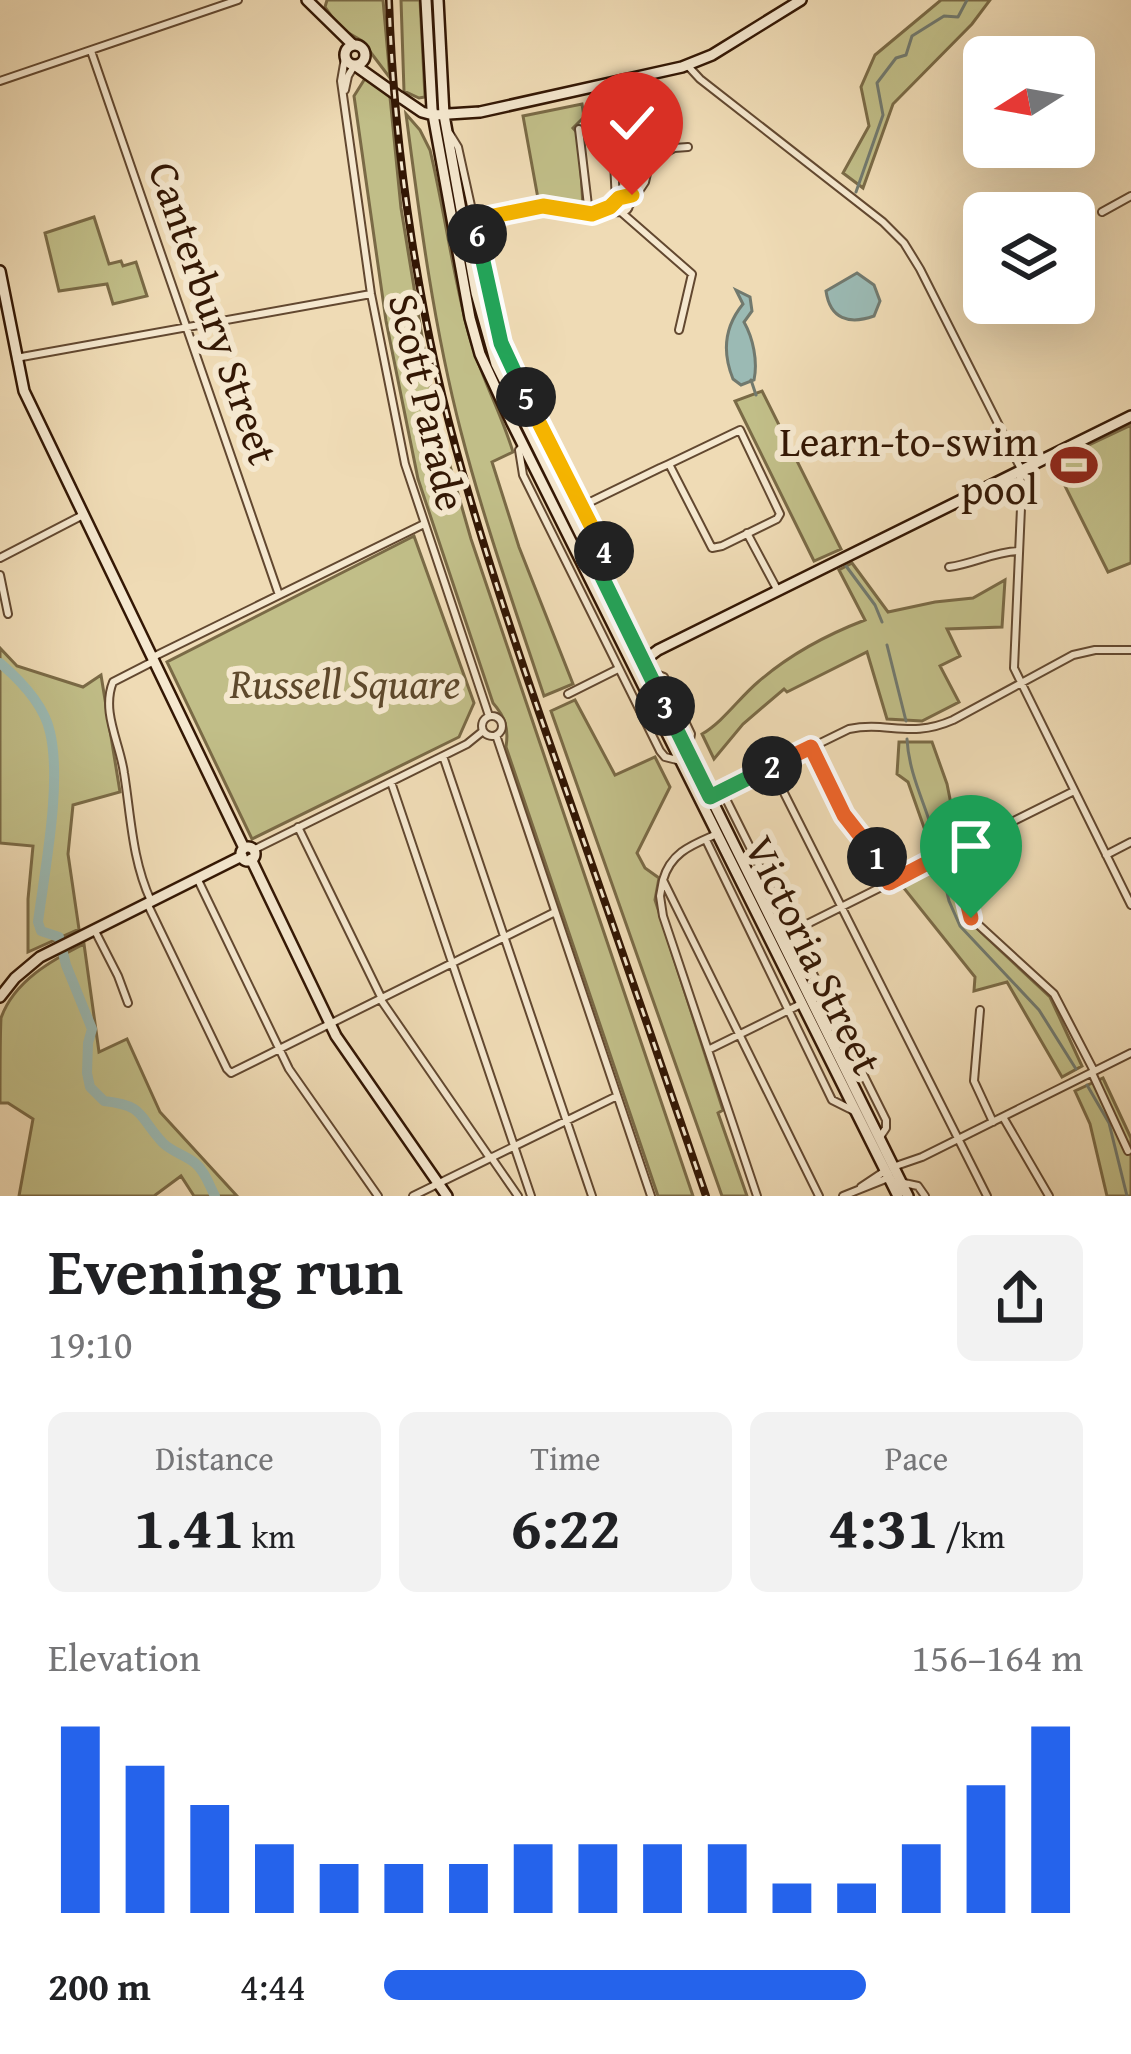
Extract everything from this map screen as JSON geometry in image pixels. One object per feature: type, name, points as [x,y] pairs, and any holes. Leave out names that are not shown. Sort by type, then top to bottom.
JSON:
[{"type":"main road","name":"Victoria Street","points":[[426,0],[430,92],[468,222],[488,342],[501,377],[528,443],[684,758],[879,1139],[898,1196]]},
{"type":"main road","name":"Victoria Street","points":[[438,0],[447,199],[476,339],[492,381],[602,577],[640,655]]},
{"type":"main road","points":[[417,115],[441,121],[688,66],[801,0]]},
{"type":"main road","points":[[312,4],[350,61],[441,121]]},
{"type":"main road","points":[[312,4],[353,45],[361,46],[389,88]]},
{"type":"main road","points":[[350,61],[348,48],[353,45]]},
{"type":"main road","points":[[350,61],[364,61],[366,55]]},
{"type":"main road","points":[[405,100],[423,105],[430,92]]},
{"type":"main road","points":[[405,100],[430,129],[447,199]]},
{"type":"main road","points":[[0,271],[3,308],[26,397],[83,515],[331,1025],[447,1196]]},
{"type":"main road","points":[[643,669],[654,652],[1131,416]]},
{"type":"main road","points":[[643,669],[640,655],[686,637]]},
{"type":"main road","name":"Victoria Street","points":[[702,794],[711,836],[854,1111],[908,1196]]},
{"type":"main road","points":[[2,991],[21,971],[61,946],[248,854]]},
{"type":"street","points":[[0,81],[238,0]]},
{"type":"street","points":[[773,0],[782,12]]},
{"type":"street","name":"Canterbury Street","points":[[92,51],[280,595]]},
{"type":"street","name":"Scott Parade","points":[[350,61],[344,93],[371,294],[405,464],[489,716]]},
{"type":"street","points":[[688,66],[874,214],[904,243],[920,268],[1020,470],[1014,668],[1131,905]]},
{"type":"street","points":[[606,85],[614,183],[622,204],[692,274],[679,330]]},
{"type":"street","points":[[579,129],[591,214]]},
{"type":"street","points":[[602,577],[608,559],[501,343],[468,222],[543,206],[591,214],[622,204],[645,182],[650,161],[672,149],[688,147]]},
{"type":"street","points":[[1102,212],[1131,196]]},
{"type":"street","points":[[16,358],[371,294]]},
{"type":"street","points":[[582,507],[669,464],[740,430],[781,514],[712,548],[669,464]]},
{"type":"street","points":[[544,434],[519,450],[521,471],[662,753],[684,758],[692,734],[663,676],[643,669]]},
{"type":"street","points":[[0,558],[83,515]]},
{"type":"street","points":[[424,524],[154,659],[110,687],[111,721],[148,902],[230,1072],[555,912]]},
{"type":"street","points":[[748,533],[778,591]]},
{"type":"street","points":[[949,567],[1019,551]]},
{"type":"street","points":[[0,575],[8,614]]},
{"type":"street","points":[[702,794],[722,791],[856,727],[932,728],[1078,653],[1131,650]]},
{"type":"street","points":[[568,694],[619,669]]},
{"type":"street","points":[[489,716],[500,720],[496,736],[483,731],[482,722],[489,716]]},
{"type":"street","points":[[248,854],[467,744],[483,731]]},
{"type":"street","points":[[496,736],[651,1196]]},
{"type":"street","points":[[811,747],[844,815],[875,855],[889,883]]},
{"type":"street","points":[[442,755],[592,1196]]},
{"type":"street","points":[[771,767],[987,1196]]},
{"type":"street","points":[[391,782],[531,1196]]},
{"type":"street","points":[[722,791],[886,1120],[879,1139]]},
{"type":"street","points":[[779,938],[1075,791]]},
{"type":"street","points":[[298,827],[381,1000],[518,1196]]},
{"type":"street","points":[[757,1196],[663,916],[663,880],[674,856],[711,836],[832,1100],[854,1111]]},
{"type":"street","points":[[1106,855],[1131,842]]},
{"type":"street","points":[[954,849],[971,918],[1054,994],[1128,1151]]},
{"type":"street","points":[[197,878],[289,1069],[378,1196]]},
{"type":"street","points":[[663,880],[819,1196]]},
{"type":"street","points":[[94,929],[128,1003]]},
{"type":"street","points":[[708,1050],[801,1004]]},
{"type":"street","points":[[980,1010],[974,1081],[993,1122]]},
{"type":"street","points":[[843,1196],[1131,1053]]},
{"type":"street","points":[[413,1196],[617,1096]]},
{"type":"street","points":[[1004,1117],[1049,1196]]},
{"type":"street","points":[[893,1174],[925,1196]]},
{"type":"green space","points":[[327,0],[383,0],[390,78],[362,41],[340,28],[325,7]]},
{"type":"green space","points":[[401,0],[420,0],[425,97],[404,91]]},
{"type":"green space","points":[[941,0],[990,0],[893,104],[863,188],[843,173],[869,126],[861,87],[875,55]]},
{"type":"green space","points":[[366,77],[390,97],[401,208],[434,410],[471,539],[693,1196],[658,1196],[506,747],[505,723],[493,703],[418,479],[386,321],[354,96]]},
{"type":"green space","points":[[582,104],[584,117],[573,128],[579,135],[583,207],[539,204],[523,116]]},
{"type":"green space","points":[[406,114],[430,150],[467,327],[513,452],[492,462],[519,547],[573,684],[544,696],[451,393]]},
{"type":"green space","points":[[94,217],[109,264],[136,262],[147,296],[113,304],[107,284],[59,291],[45,233]]},
{"type":"green space","points":[[762,391],[841,549],[814,561],[735,401]]},
{"type":"green space","points":[[1131,425],[1131,563],[1108,572],[1053,462]]},
{"type":"green space","name":"Russell Square","points":[[414,536],[474,703],[459,737],[252,839],[167,662]]},
{"type":"green space","points":[[852,563],[888,612],[973,598],[1005,580],[1002,627],[947,629],[960,656],[940,666],[959,702],[922,721],[887,719],[867,652],[787,692],[784,689],[743,724],[714,759],[702,734],[751,688],[795,654],[865,620],[839,570]]},
{"type":"green space","points":[[0,648],[17,666],[83,687],[101,675],[120,792],[73,805],[68,854],[79,929],[28,952],[33,846],[0,843]]},
{"type":"green space","points":[[575,700],[615,775],[655,757],[670,787],[637,853],[645,868],[659,878],[655,900],[747,1196],[722,1196],[551,711]]},
{"type":"green space","points":[[899,742],[932,742],[947,784],[958,839],[933,853],[908,782],[897,774]]},
{"type":"green space","points":[[944,862],[956,865],[968,920],[1050,997],[1082,1066],[1062,1077],[1007,982],[974,991],[975,977],[903,887]]},
{"type":"green space","points":[[84,944],[99,1052],[127,1039],[160,1112],[237,1196],[194,1196],[181,1176],[154,1196],[19,1196],[33,1119],[0,1103],[1,1018],[25,983]]},
{"type":"green space","points":[[1103,1078],[1131,1138],[1131,1196],[1107,1196],[1090,1124],[1075,1091]]},
{"type":"water","points":[[857,273],[874,285],[880,301],[874,316],[857,320],[836,314],[826,291]]},
{"type":"water","points":[[736,290],[750,297],[752,311],[744,322],[755,365],[754,380],[741,385],[733,379],[727,359],[729,330],[743,304]]},
{"type":"waterway","points":[[856,192],[883,115],[877,83],[896,58],[906,55],[912,36],[944,16],[958,17],[967,0]]},
{"type":"waterway","points":[[751,380],[756,395]]},
{"type":"waterway","points":[[846,566],[882,622]]},
{"type":"waterway","points":[[887,645],[906,721]]},
{"type":"waterway","points":[[0,663],[37,703],[50,732],[53,800],[38,922],[41,931],[59,937],[92,1029],[90,1087],[104,1101],[139,1113],[163,1143],[198,1166],[215,1196]]},
{"type":"waterway","points":[[907,739],[937,848]]},
{"type":"waterway","points":[[940,863],[960,926],[1039,1010],[1076,1069]]},
{"type":"waterway","points":[[1087,1085],[1109,1123],[1127,1196]]},
{"type":"railway","points":[[389,0],[412,239],[448,417],[515,643],[706,1196]]},
{"type":"place","name":"Learn-to-swim pool","points":[[1074,465]]},
{"type":"route","points":[[632,195],[592,214],[543,206],[474,220],[502,346],[607,556],[602,577],[608,590],[710,797],[811,747],[844,815],[875,855],[889,883],[954,849],[971,918]]}]
